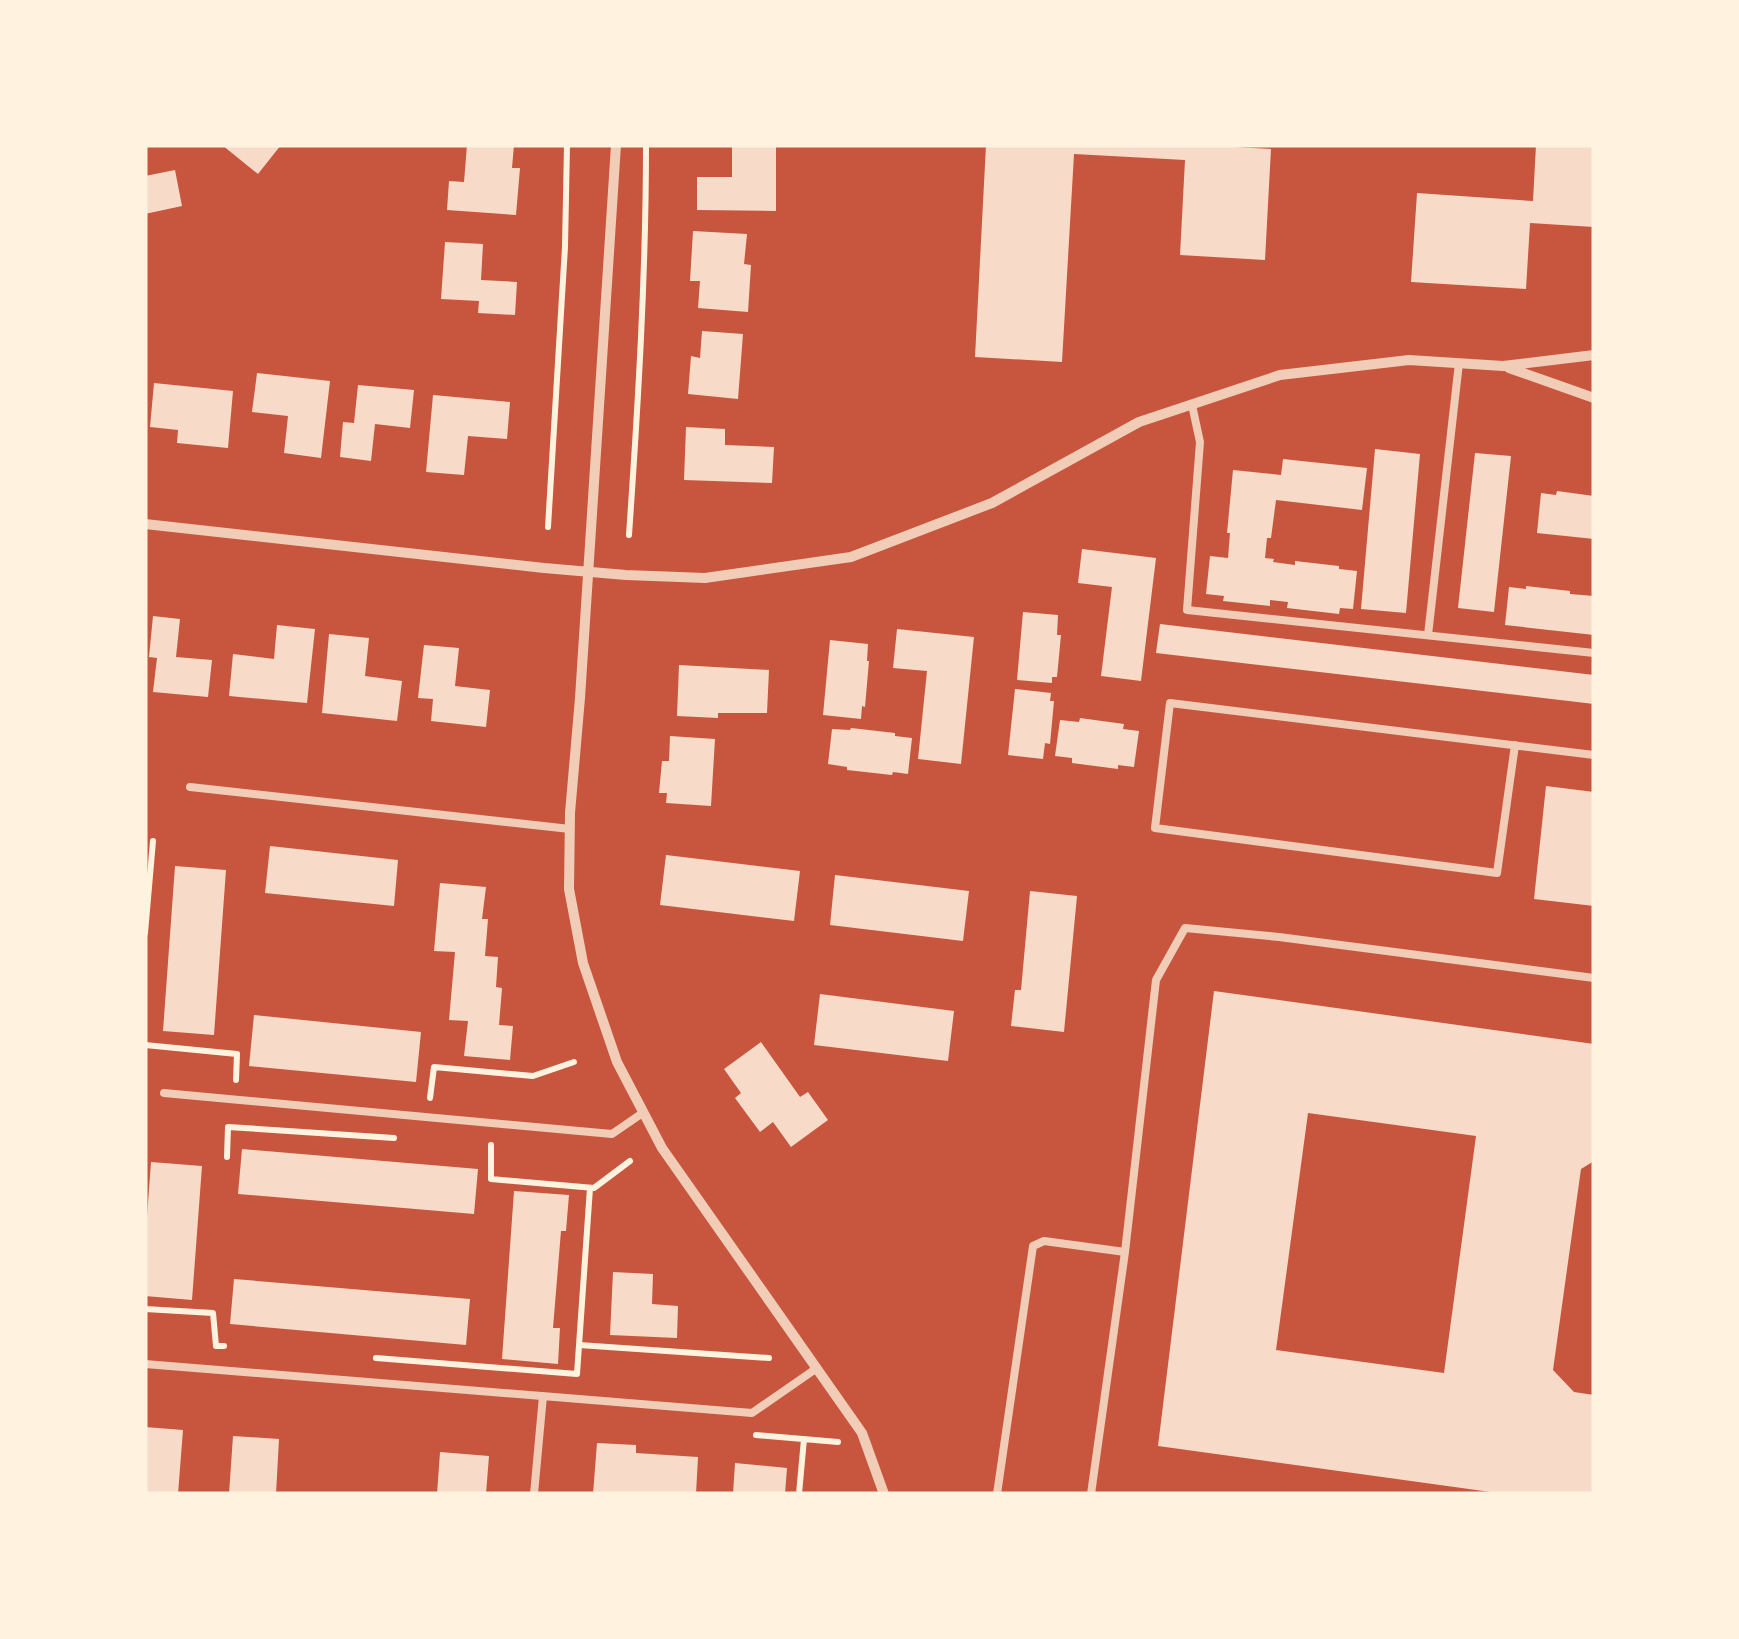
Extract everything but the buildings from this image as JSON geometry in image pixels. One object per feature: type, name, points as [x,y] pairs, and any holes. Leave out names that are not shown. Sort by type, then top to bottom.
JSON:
[{"type":"street","points":[[616,145],[570,829],[570,888],[582,963],[617,1062],[662,1148],[862,1432],[884,1494]]},
{"type":"street","points":[[145,524],[587,572],[705,578],[851,557],[992,502],[1139,422],[1280,375],[1409,360],[1503,366],[1594,355]]},
{"type":"street","points":[[1503,366],[1594,398]]},
{"type":"lane","points":[[1428,635],[1459,363]]},
{"type":"lane","points":[[1192,404],[1200,442],[1187,610],[1594,653]]},
{"type":"lane","points":[[1515,745],[1497,873],[1155,828],[1170,703],[1515,745],[1594,755]]},
{"type":"lane","points":[[190,787],[570,829]]},
{"type":"lane","points":[[1092,1494],[1156,980],[1185,928],[1594,978]]},
{"type":"lane","points":[[164,1093],[612,1134],[644,1112]]},
{"type":"lane","points":[[997,1494],[1034,1246],[1044,1241],[1125,1252]]},
{"type":"lane","points":[[145,1364],[752,1413],[817,1368]]},
{"type":"lane","points":[[534,1494],[544,1396]]},
{"type":"path","points":[[548,528],[565,247],[567,145]]},
{"type":"path","points":[[628,535],[639,386],[646,145]]},
{"type":"path","points":[[145,933],[153,840]]},
{"type":"path","points":[[145,1044],[238,1054],[236,1085]]},
{"type":"path","points":[[430,1100],[434,1068],[534,1076],[574,1062]]},
{"type":"path","points":[[228,1158],[228,1127],[398,1138]]},
{"type":"path","points":[[474,1144],[492,1145],[491,1178],[594,1188],[630,1161]]},
{"type":"path","points":[[368,1358],[576,1374],[590,1188]]},
{"type":"path","points":[[145,1308],[213,1313],[216,1346],[235,1347]]},
{"type":"path","points":[[578,1344],[769,1358]]},
{"type":"path","points":[[799,1494],[804,1440]]}]
